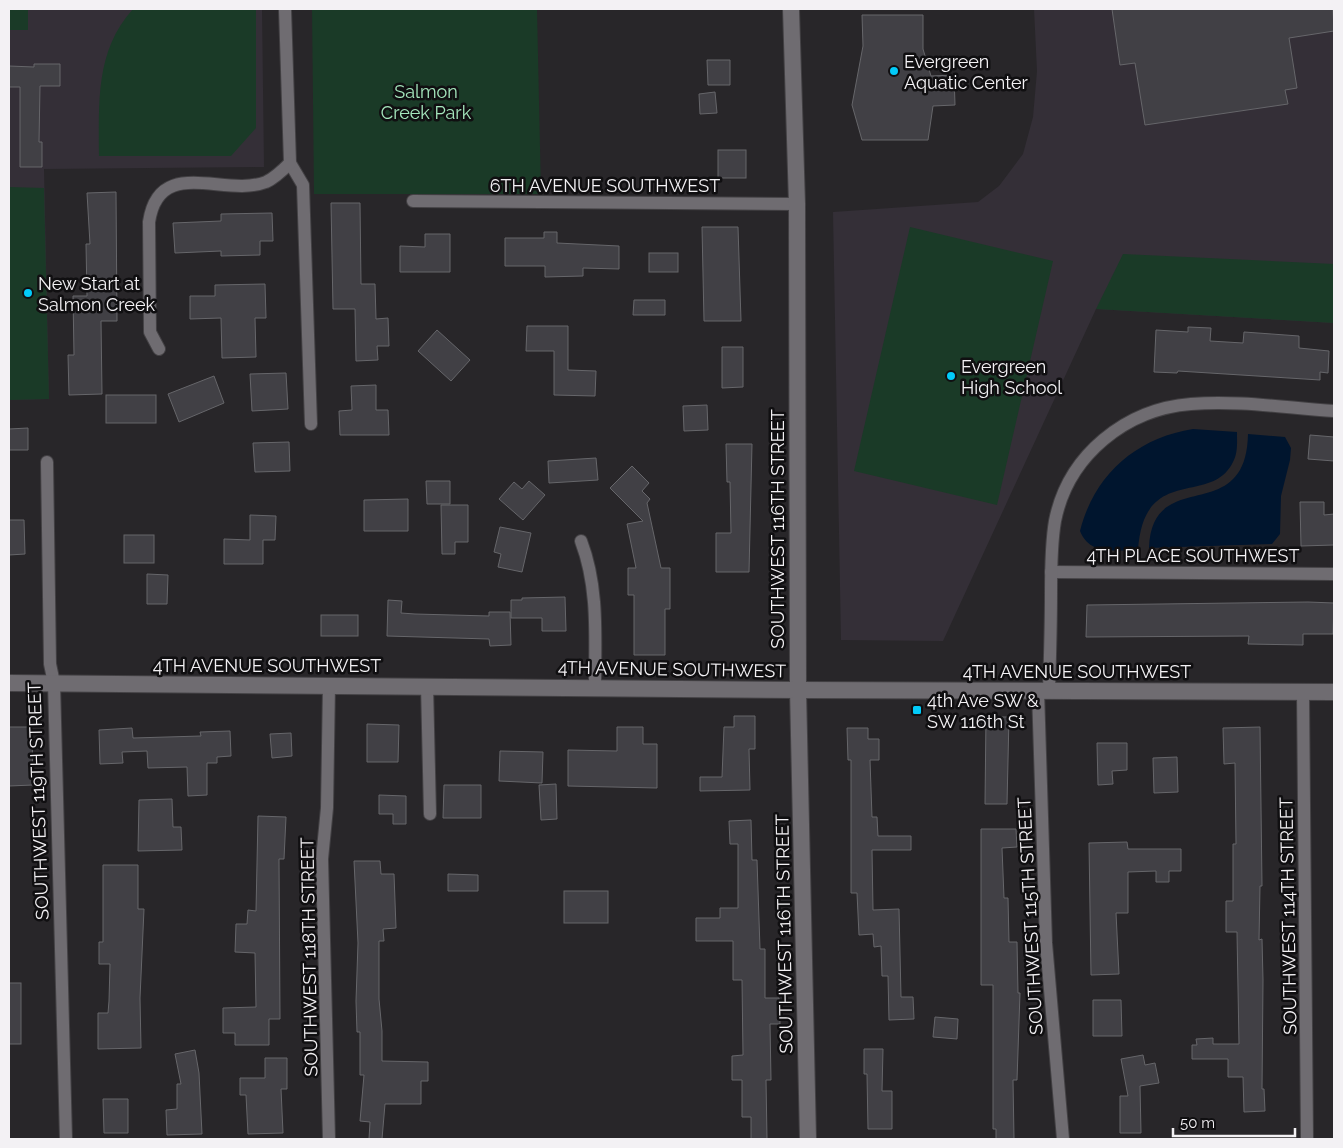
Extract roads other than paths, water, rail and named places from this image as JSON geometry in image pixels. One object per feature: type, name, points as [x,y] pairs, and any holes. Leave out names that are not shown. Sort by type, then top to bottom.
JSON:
[{"type":"street","points":[[285,9],[290,163],[303,185],[311,424]]},
{"type":"street","name":"SOUTHWEST 116TH STREET","points":[[790,9],[796,204],[798,690],[808,1139]]},
{"type":"street","points":[[159,349],[150,332],[149,222],[152,205],[161,192],[178,184],[251,184],[264,182],[290,163]]},
{"type":"street","name":"6TH AVENUE SOUTHWEST","points":[[413,201],[796,204]]},
{"type":"street","name":"SOUTHWEST 115TH STREET","points":[[1062,1139],[1046,943],[1044,691],[1055,521],[1064,495],[1078,468],[1095,447],[1115,430],[1143,413],[1168,407],[1219,403],[1334,411]]},
{"type":"street","name":"SOUTHWEST 119TH STREET","points":[[47,462],[50,664],[54,683],[66,1139]]},
{"type":"street","points":[[581,541],[590,565],[594,587],[595,688]]},
{"type":"street","name":"4TH PLACE SOUTHWEST","points":[[1051,572],[1334,574]]},
{"type":"street","name":"4TH AVENUE SOUTHWEST","points":[[9,683],[427,685],[798,690],[1334,692]]},
{"type":"street","name":"SOUTHWEST 118TH STREET","points":[[329,685],[327,808],[322,859],[329,1139]]},
{"type":"street","points":[[427,685],[430,814]]},
{"type":"street","name":"SOUTHWEST 114TH STREET","points":[[1303,692],[1307,1139]]},
{"type":"water","points":[[1193,429],[1237,432],[1235,459],[1223,475],[1210,482],[1165,496],[1152,506],[1143,523],[1138,550],[1113,551],[1090,545],[1080,531],[1087,511],[1107,476],[1120,462],[1136,450],[1172,434]]},
{"type":"water","points":[[1248,434],[1285,437],[1291,448],[1281,496],[1280,534],[1272,544],[1149,548],[1154,523],[1165,508],[1181,500],[1217,490],[1232,480],[1243,463]]},
{"type":"place","name":"Evergreen Aquatic Center","points":[[894,71]]},
{"type":"place","name":"New Start at Salmon Creek","points":[[28,293]]},
{"type":"place","name":"Evergreen High School","points":[[951,376]]},
{"type":"place","name":"4th Ave SW & SW 116th St","points":[[917,710]]},
{"type":"park label","name":"Salmon Creek Park","points":[[426,101]]}]
